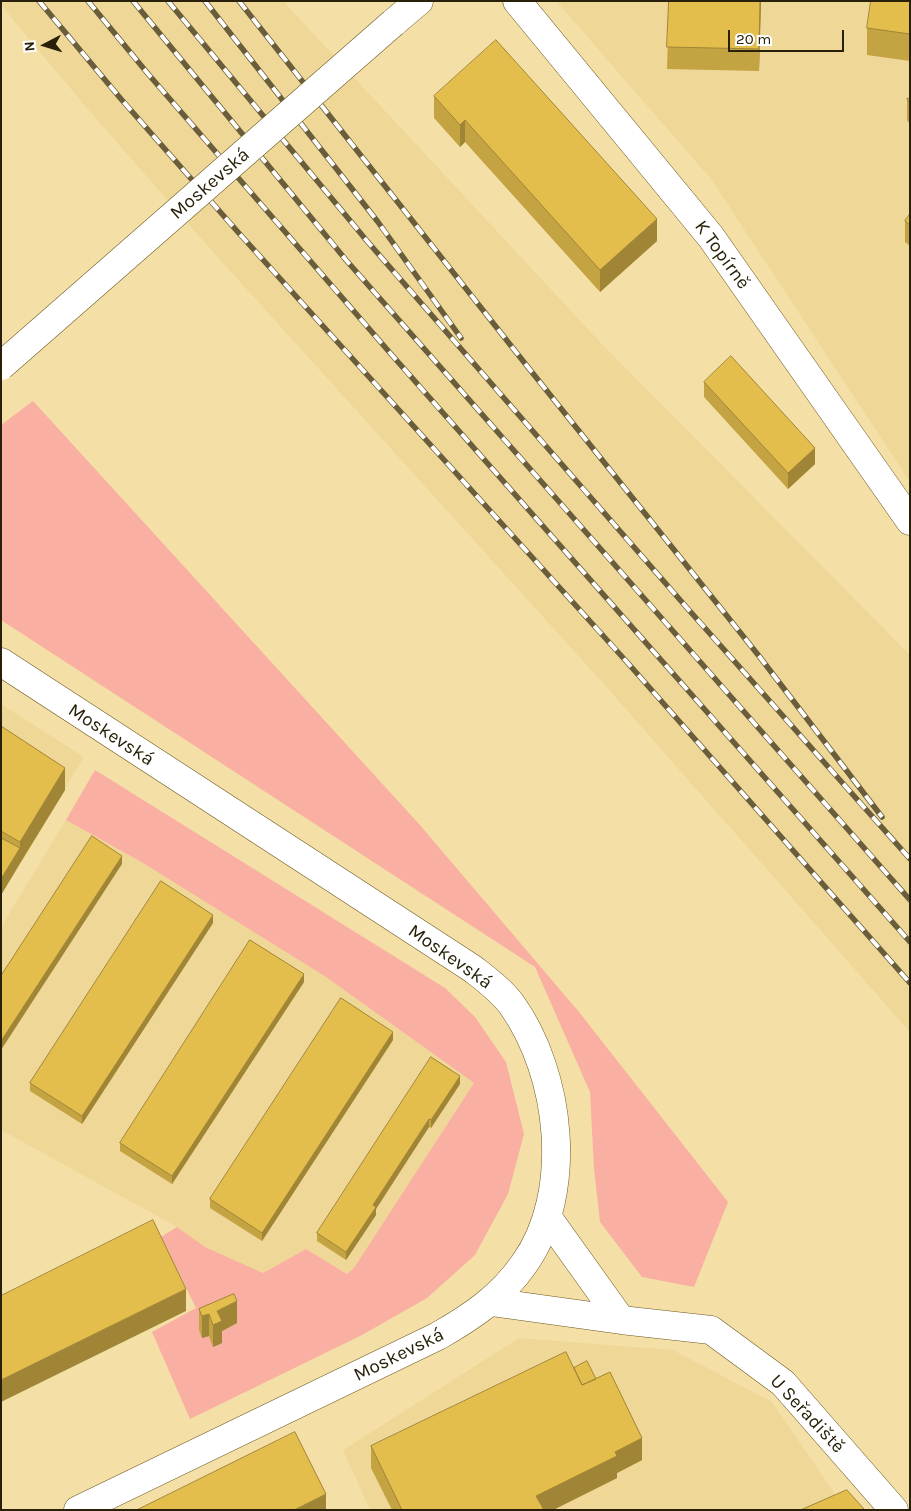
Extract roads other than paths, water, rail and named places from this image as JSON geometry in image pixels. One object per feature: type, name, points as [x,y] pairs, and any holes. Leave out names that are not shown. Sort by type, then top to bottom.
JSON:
[{"type":"street","name":"Moskevská","points":[[1,366],[419,1]]},
{"type":"street","name":"K Topírně","points":[[517,1],[711,237],[910,521]]},
{"type":"street","name":"Moskevská","points":[[1,662],[492,983],[512,1004],[541,1063],[550,1094],[556,1159],[554,1189],[548,1218],[525,1263],[491,1302],[466,1320],[438,1336],[78,1510]]},
{"type":"street","points":[[548,1218],[621,1320]]},
{"type":"street","name":"U Seřadiště","points":[[491,1302],[711,1330],[783,1383],[894,1510]]},
{"type":"railway","points":[[39,1],[121,99],[237,231],[626,661],[910,983]]},
{"type":"railway","points":[[88,1],[149,75],[391,354],[910,942]]},
{"type":"railway","points":[[133,1],[346,260],[910,900]]},
{"type":"railway","points":[[168,1],[367,241],[688,609],[910,859]]},
{"type":"railway","points":[[205,1],[378,222],[461,338]]},
{"type":"railway","points":[[239,1],[759,656],[882,817]]}]
